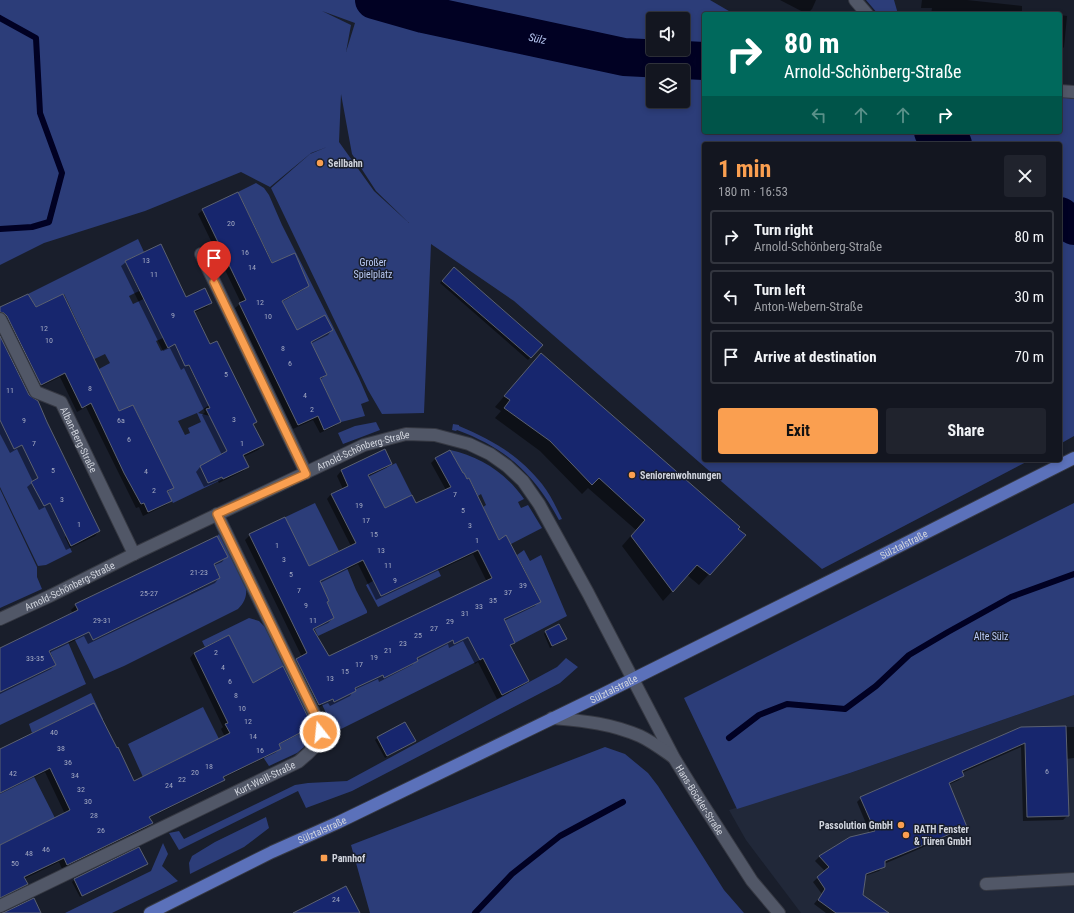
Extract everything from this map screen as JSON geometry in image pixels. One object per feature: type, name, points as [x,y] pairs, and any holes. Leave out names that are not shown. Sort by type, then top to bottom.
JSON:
[{"type":"main road","name":"Sülztalstraße","points":[[150,913],[272,852],[336,823],[552,718],[882,555],[1074,458]]},
{"type":"street","points":[[855,0],[865,12]]},
{"type":"street","points":[[1062,91],[1074,92]]},
{"type":"street","points":[[201,254],[306,474]]},
{"type":"street","name":"Alban-Berg-Straße","points":[[0,319],[36,392],[61,402],[134,554]]},
{"type":"street","name":"Arnold-Schönberg-Straße","points":[[0,619],[217,514],[364,446],[406,434],[435,435],[469,444],[490,454],[507,466],[523,481],[539,504],[588,593],[632,678]]},
{"type":"street","name":"Kurt-Weill-Straße","points":[[0,906],[298,762],[313,750],[319,742],[320,732],[318,721],[217,514]]},
{"type":"street","name":"Hans-Böckler-Straße","points":[[632,678],[674,758],[698,797],[752,881],[779,913]]},
{"type":"street","points":[[552,718],[614,726],[641,736],[674,758]]},
{"type":"street","points":[[986,884],[1074,879]]},
{"type":"shaded area","points":[[1074,695],[1074,913],[801,913],[746,840],[729,810],[850,773]]},
{"type":"green space","name":"Großer Spielplatz","points":[[0,0],[710,0],[731,12],[702,12],[702,134],[1062,134],[1062,97],[1074,99],[1074,436],[1062,443],[1062,142],[702,142],[702,462],[1026,462],[822,569],[514,301],[431,244],[424,413],[382,414],[368,390],[271,188],[310,154],[327,147],[311,153],[270,187],[241,172],[145,211],[44,243],[0,265]],"holes":[[[322,11],[355,23],[346,52],[351,25]],[[341,94],[352,154],[376,191],[409,223],[374,191],[339,142]]]},
{"type":"green space","points":[[866,0],[894,0],[897,12],[876,12]]},
{"type":"green space","points":[[256,183],[264,188],[269,195],[282,225],[359,378],[369,401],[361,404],[365,416],[341,422],[320,378],[327,375],[311,362],[275,286],[277,272],[238,192]]},
{"type":"green space","points":[[138,239],[144,252],[125,261],[139,291],[129,296],[133,304],[165,289],[148,308],[163,338],[156,341],[161,351],[177,343],[185,366],[188,365],[209,405],[198,413],[210,416],[229,456],[216,462],[223,479],[173,503],[167,491],[173,488],[134,444],[149,437],[133,405],[119,412],[99,369],[110,363],[105,354],[80,366],[60,358],[88,345],[64,294],[36,307],[28,294]],"holes":[[[197,413],[201,422],[188,428],[190,433],[185,435],[178,421]]]},
{"type":"green space","points":[[0,413],[14,449],[22,445],[38,478],[32,482],[44,506],[50,503],[72,552],[46,565],[38,566],[0,487]]},
{"type":"green space","points":[[376,422],[380,430],[343,444],[338,433],[355,426]]},
{"type":"green space","points":[[453,424],[459,425],[494,443],[524,465],[545,488],[562,519],[559,520],[539,489],[517,464],[490,445],[457,430],[452,430]]},
{"type":"green space","points":[[450,450],[472,457],[492,467],[501,474],[524,499],[518,502],[521,508],[528,505],[542,528],[511,544],[506,536],[499,540],[483,507],[486,505],[481,494],[478,496],[469,478],[467,479],[462,472]]},
{"type":"green space","points":[[396,463],[412,495],[404,499],[441,576],[378,607],[366,585],[373,581],[381,595],[389,516],[383,504],[350,500],[343,488]]},
{"type":"green space","points":[[0,489],[37,567],[37,577],[42,589],[0,608]]},
{"type":"green space","points":[[315,503],[339,551],[333,554],[341,571],[347,568],[367,611],[367,613],[318,636],[314,628],[334,618],[327,602],[329,601],[324,590],[275,522]]},
{"type":"green space","name":"Alte Sülz","points":[[1074,503],[1074,695],[850,773],[737,809],[684,698]]},
{"type":"green space","points":[[219,534],[246,586],[245,599],[238,609],[124,666],[94,679],[74,638],[86,626],[93,640],[122,626],[117,615],[136,605],[142,616],[171,602],[178,567],[191,593],[220,578],[214,564],[228,557],[217,536]]},
{"type":"green space","points":[[524,550],[530,561],[541,555],[567,616],[515,643],[512,637],[477,655],[480,660],[335,732],[307,673],[335,702],[345,696],[344,693],[389,672],[418,661],[417,658],[453,640],[454,644],[539,598],[517,555]]},
{"type":"green space","points":[[249,618],[259,621],[265,627],[296,691],[289,693],[293,700],[299,697],[313,727],[304,747],[297,753],[269,766],[263,757],[281,749],[229,635],[205,647],[202,641]]},
{"type":"green space","points":[[68,642],[86,684],[0,725],[0,692],[56,665],[50,651]]},
{"type":"green space","points":[[566,658],[578,667],[560,683],[352,791],[306,808],[298,791],[179,850],[169,833],[179,831],[184,839],[295,785],[347,781],[557,667]]},
{"type":"green space","points":[[91,693],[103,719],[95,723],[100,736],[109,732],[112,738],[104,742],[149,817],[145,819],[148,826],[111,843],[89,760],[68,716],[32,733],[29,724]]},
{"type":"green space","points":[[203,707],[219,739],[153,771],[147,786],[128,744]]},
{"type":"green space","points":[[605,747],[625,754],[648,773],[658,786],[724,890],[744,913],[370,913],[351,845]]},
{"type":"green space","points":[[24,757],[55,818],[0,845],[0,793]]},
{"type":"green space","points":[[266,817],[269,828],[244,847],[190,874],[189,863],[192,856],[215,842]]},
{"type":"green space","points":[[163,843],[168,854],[162,866],[178,881],[112,913],[65,913],[151,871]]},
{"type":"building","points":[[238,192],[272,263],[295,253],[309,286],[282,301],[297,330],[325,315],[333,330],[311,342],[327,375],[320,378],[341,422],[324,430],[318,416],[298,425],[239,303],[246,300],[202,209]]},
{"type":"building","points":[[161,244],[186,297],[205,288],[212,303],[194,311],[210,344],[217,341],[257,422],[253,424],[264,445],[243,455],[249,467],[223,479],[222,477],[208,483],[200,466],[227,451],[206,409],[210,408],[189,365],[185,366],[175,344],[168,348],[125,261]]},
{"type":"building","points":[[454,267],[543,345],[531,358],[442,281]]},
{"type":"building","points":[[28,294],[36,307],[63,294],[119,411],[133,405],[174,488],[167,491],[172,501],[148,512],[144,503],[141,504],[124,473],[91,403],[82,408],[65,373],[41,385],[7,316],[0,312],[0,307]]},
{"type":"building","points":[[0,336],[29,395],[38,401],[100,531],[71,546],[50,503],[44,506],[31,482],[38,478],[22,445],[14,449],[0,420]]},
{"type":"building","name":"Seniorenwohnungen","points":[[541,353],[740,527],[738,529],[746,535],[710,575],[697,565],[673,592],[631,536],[645,520],[599,478],[592,485],[550,441],[504,408],[510,400],[504,396]]},
{"type":"building","points":[[385,449],[392,464],[368,475],[385,508],[412,495],[416,503],[451,487],[435,458],[450,450],[467,479],[469,478],[499,540],[506,535],[541,602],[504,619],[515,643],[510,645],[529,681],[502,695],[483,658],[480,660],[468,637],[454,644],[453,640],[417,658],[418,661],[384,678],[383,675],[355,688],[356,691],[334,702],[333,699],[319,705],[296,659],[307,653],[249,534],[285,517],[309,566],[356,543],[331,494],[348,486],[341,470]],"holes":[[[478,550],[492,578],[329,656],[313,629],[334,618],[327,602],[329,601],[320,581],[363,560],[381,596]]]},
{"type":"building","points":[[217,536],[228,557],[214,564],[220,578],[93,640],[89,632],[49,651],[56,665],[0,692],[0,648],[78,610],[75,604]]},
{"type":"building","points":[[559,624],[567,639],[552,646],[545,631]]},
{"type":"building","points":[[229,635],[253,683],[283,666],[308,717],[306,718],[311,727],[279,744],[281,749],[223,777],[225,780],[149,817],[153,823],[67,865],[64,858],[24,877],[28,884],[0,898],[0,845],[70,810],[50,768],[0,793],[0,749],[94,703],[117,748],[118,747],[134,781],[230,733],[225,724],[228,723],[194,653]]},
{"type":"building","points":[[405,722],[416,741],[387,756],[377,737]]},
{"type":"building","name":"RATH Fenster & Türen GmbH","points":[[1066,726],[1069,816],[1027,817],[1025,743],[962,771],[964,776],[949,783],[967,827],[885,861],[885,867],[866,874],[863,895],[889,913],[836,913],[818,900],[825,889],[817,877],[829,867],[819,856],[850,837],[875,831],[860,797],[1021,727]]},
{"type":"building","points":[[139,847],[148,864],[82,896],[74,879]]},
{"type":"building","points":[[346,886],[360,913],[293,913]]},
{"type":"building","points":[[34,898],[41,913],[3,913]]},
{"type":"waterway","name":"Sülz","points":[[374,0],[423,14],[624,57],[702,61]]},
{"type":"waterway","points":[[0,18],[36,38],[40,113],[62,173],[49,222],[32,227],[0,229]]},
{"type":"waterway","name":"Sülz","points":[[936,134],[950,142]]},
{"type":"waterway","name":"Sülz","points":[[1062,217],[1074,226]]},
{"type":"waterway","name":"Alte Sülz","points":[[729,738],[759,715],[787,704],[845,709],[876,686],[909,655],[948,632],[1011,597],[1074,574]]},
{"type":"waterway","points":[[475,913],[512,874],[560,836],[623,802]]},
{"type":"place","name":"Seilbahn","points":[[320,163]]},
{"type":"place","name":"Seniorenwohnungen","points":[[632,475]]},
{"type":"place","name":"Passolution GmbH","points":[[901,825]]},
{"type":"place","name":"RATH Fenster & Türen GmbH","points":[[906,835]]},
{"type":"place","name":"Pannhof","points":[[324,858]]},
{"type":"route","points":[[214,282],[306,474],[217,514],[262,602],[318,721],[320,732]]}]
